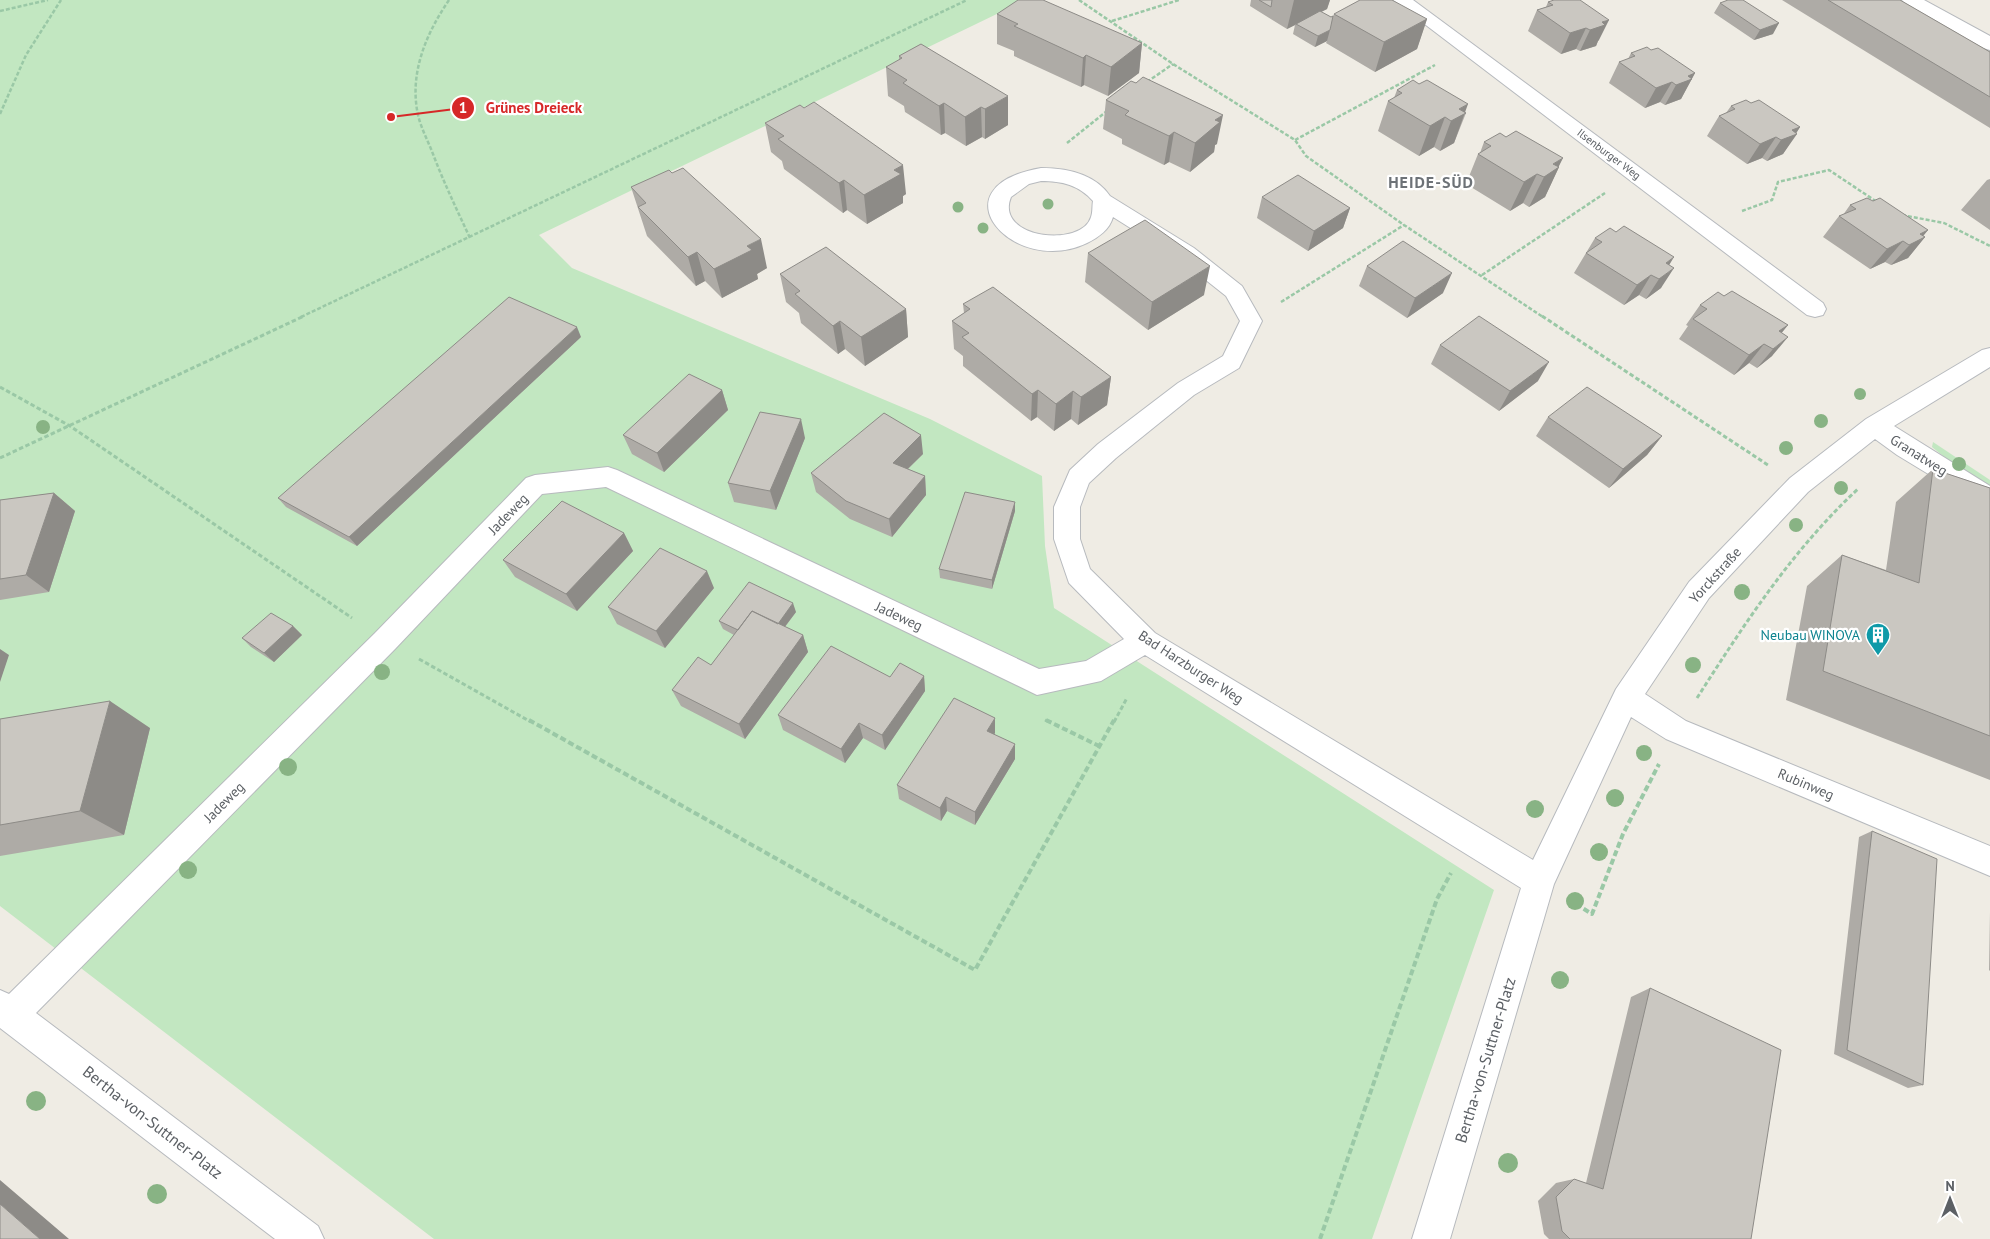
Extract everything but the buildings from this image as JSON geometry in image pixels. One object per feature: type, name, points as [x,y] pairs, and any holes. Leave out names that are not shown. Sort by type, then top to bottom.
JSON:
[{"type":"street","name":"Ilsenburger Weg","points":[[1402,0],[1816,309]]},
{"type":"street","points":[[1911,0],[1990,44]]},
{"type":"street","points":[[1103,201],[1105,209],[1102,221],[1093,232],[1078,239],[1046,243],[1027,240],[1008,229],[999,217],[997,206],[1001,195],[1011,185],[1024,178],[1041,174],[1082,181],[1095,190],[1103,201],[1186,253],[1234,292],[1251,321]]},
{"type":"street","name":"Bad Harzburger Weg","points":[[1251,321],[1231,362],[1186,389],[1106,451],[1079,477],[1067,507],[1067,539],[1078,575],[1145,640],[1539,881]]},
{"type":"street","name":"Yorckstraße","points":[[1539,881],[1626,698],[1699,590],[1799,485],[1875,426],[1990,356]]},
{"type":"street","name":"Granatweg","points":[[1875,426],[1906,448],[1990,498]]},
{"type":"street","name":"Jadeweg","points":[[6,1010],[385,640],[535,485],[608,477],[1037,682],[1091,672],[1145,640]]},
{"type":"street","name":"Rubinweg","points":[[1626,698],[1676,730],[1990,861]]},
{"type":"street","name":"Bertha-von-Suttner-Platz","points":[[1431,1239],[1539,881]]},
{"type":"street","name":"Bertha-von-Suttner-Platz","points":[[6,1010],[305,1239]]},
{"type":"path","points":[[0,11],[48,0]]},
{"type":"path","points":[[0,112],[26,55],[61,0]]},
{"type":"path","points":[[449,0],[427,34],[420,55],[416,107],[438,168],[470,238]]},
{"type":"path","points":[[0,458],[470,238],[967,0]]},
{"type":"path","points":[[1079,0],[1173,64],[1295,140],[1306,156],[1404,225],[1770,466]]},
{"type":"path","points":[[1112,21],[1179,0]]},
{"type":"path","points":[[1295,140],[1465,48]]},
{"type":"path","points":[[1143,85],[1173,64]]},
{"type":"path","points":[[1024,178],[1112,107]]},
{"type":"path","points":[[1704,226],[1772,200],[1778,182],[1828,170],[1877,203]]},
{"type":"path","points":[[1482,276],[1634,174]]},
{"type":"path","points":[[1893,213],[1944,223],[1990,246]]},
{"type":"path","points":[[1251,321],[1404,225]]},
{"type":"path","points":[[0,387],[70,426],[385,640],[975,970],[1130,692],[1091,672]]},
{"type":"path","points":[[1539,881],[1592,914],[1624,834],[1676,730],[1770,587],[1834,510],[1906,448]]},
{"type":"path","points":[[1320,1239],[1437,899],[1469,837]]},
{"type":"green space","points":[[0,0],[1026,0],[539,235],[572,268],[930,419],[1042,476],[1045,546],[1054,608],[1494,890],[1372,1239],[434,1239],[0,906]]},
{"type":"green space","points":[[1933,442],[1990,480],[1990,488],[1959,469],[1932,447]]},
{"type":"place","name":"Grünes Dreieck","points":[[391,117]]},
{"type":"place","name":"Neubau WINOVA","points":[[1878,656]]},
{"type":"district","name":"HEIDE-SÜD","points":[[1431,182]]}]
